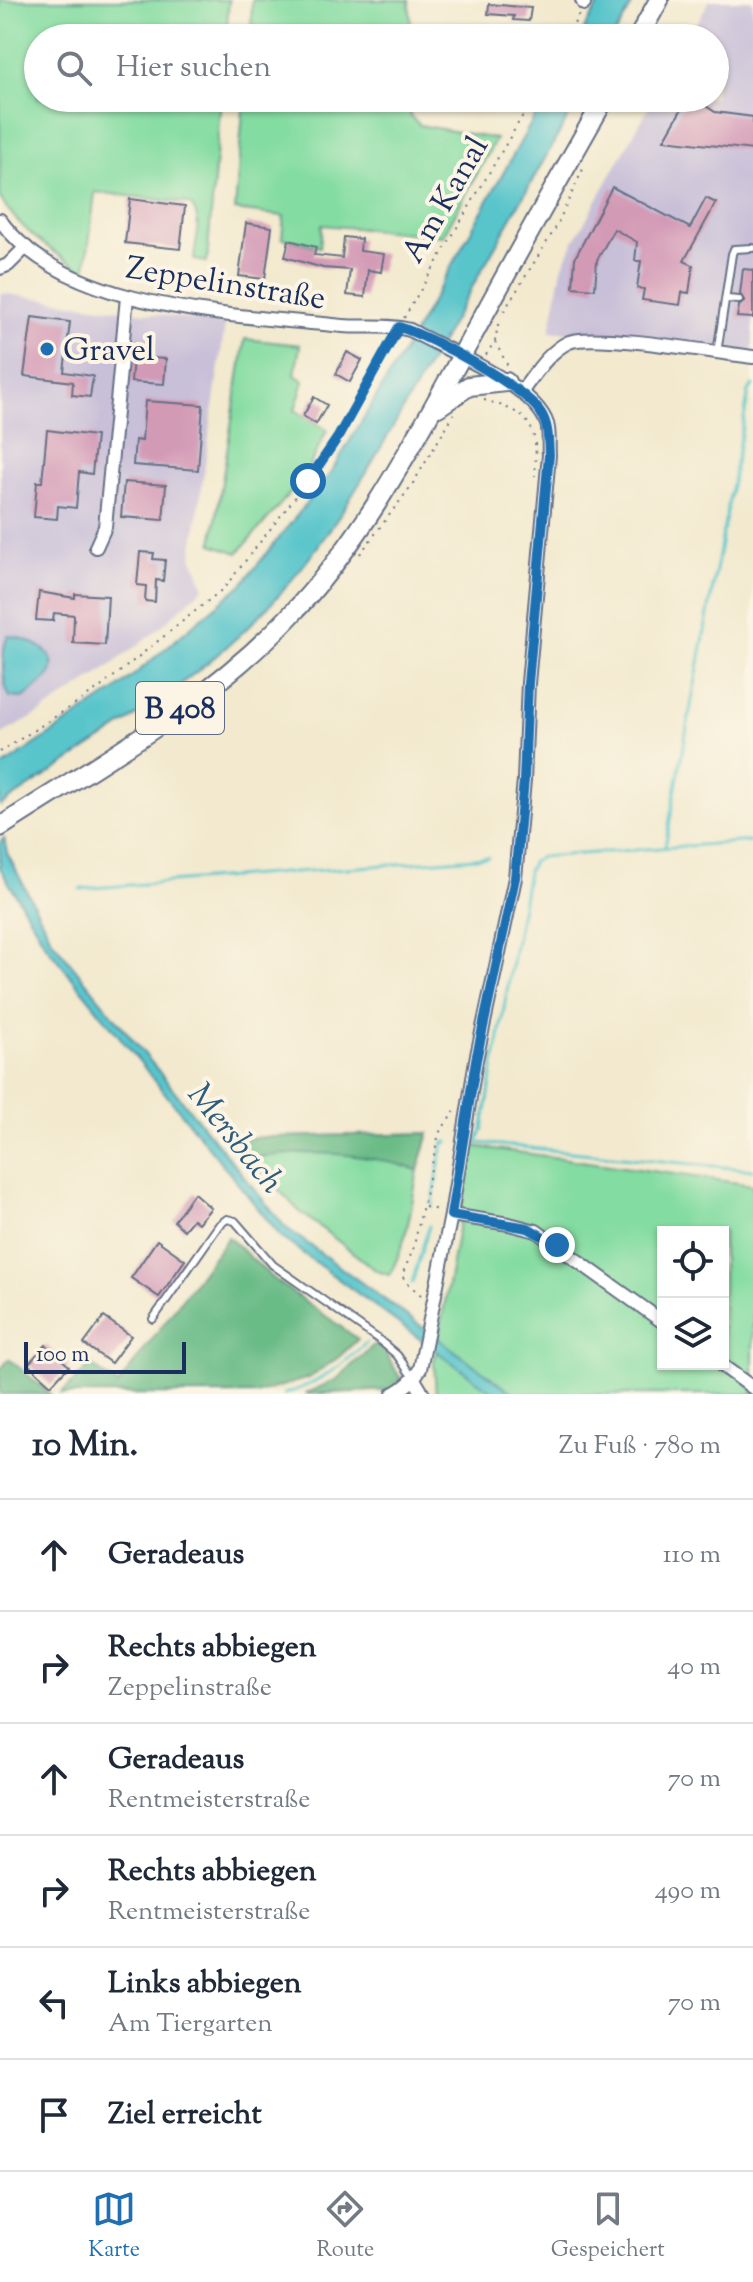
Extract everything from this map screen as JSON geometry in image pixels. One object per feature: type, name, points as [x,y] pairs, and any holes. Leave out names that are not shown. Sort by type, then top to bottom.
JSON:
[{"type":"main road","points":[[646,24],[659,0]]},
{"type":"main road","name":"B 408","points":[[1,826],[163,722],[287,620],[337,563],[372,513],[430,414],[597,112]]},
{"type":"main road","points":[[430,414],[447,398],[469,386],[514,387]]},
{"type":"street","name":"Zeppelinstraße","points":[[0,220],[47,264],[88,284],[127,297],[266,318],[404,329],[461,356],[514,387]]},
{"type":"street","points":[[0,268],[8,265],[26,247]]},
{"type":"street","points":[[96,547],[105,527],[127,297]]},
{"type":"street","points":[[393,1394],[414,1379],[420,1369],[451,1215],[476,1060],[515,878],[528,683],[549,455],[548,426],[534,403],[514,387],[559,348],[578,339],[753,357]]},
{"type":"street","points":[[451,1215],[528,1228],[545,1236],[657,1318]]},
{"type":"street","points":[[728,1370],[753,1388]]},
{"type":"street","points":[[414,1379],[423,1394]]},
{"type":"lane","points":[[717,353],[734,249],[753,248]]},
{"type":"lane","points":[[727,299],[739,300]]},
{"type":"lane","points":[[153,1319],[219,1225],[227,1219],[235,1221],[273,1265],[397,1355],[414,1379]]},
{"type":"path","points":[[573,24],[583,2]]},
{"type":"path","name":"Am Kanal","points":[[0,752],[97,690],[224,588],[330,448],[404,329],[525,112]]},
{"type":"path","points":[[479,366],[495,341],[499,318],[555,229],[587,160]]},
{"type":"path","points":[[477,397],[511,407],[531,427],[535,439],[534,480]]},
{"type":"path","points":[[433,1304],[402,1275],[413,1250],[439,1133],[456,1109]]},
{"type":"path","points":[[423,1207],[451,1215]]},
{"type":"shaded area","points":[[710,0],[753,0],[753,351],[591,332],[550,332],[562,268],[646,112],[729,112],[729,24],[696,24]]},
{"type":"shaded area","points":[[0,293],[225,324],[192,556],[204,587],[156,631],[105,670],[39,714],[0,735]]},
{"type":"green space","points":[[0,0],[229,0],[227,24],[24,24],[24,112],[220,112],[207,262],[194,260],[197,221],[193,208],[187,203],[95,192],[86,268],[83,270],[37,239],[0,198]]},
{"type":"green space","points":[[252,0],[409,0],[411,24],[251,24]]},
{"type":"green space","points":[[243,112],[410,112],[410,116],[420,125],[496,139],[443,236],[322,225],[320,247],[282,238],[284,216],[235,210]]},
{"type":"green space","points":[[245,339],[300,345],[295,375],[304,381],[295,410],[327,430],[304,477],[238,553],[212,544]]},
{"type":"green space","points":[[429,1133],[418,1170],[375,1159],[334,1154],[249,1158],[232,1138]]},
{"type":"green space","points":[[473,1146],[753,1185],[753,1394],[436,1394],[434,1363]]},
{"type":"green space","points":[[287,1153],[350,1153],[418,1170],[405,1237],[389,1275],[377,1271],[299,1211],[249,1158]]},
{"type":"green space","points":[[228,1237],[274,1279],[358,1339],[309,1378],[255,1394],[61,1394],[91,1365],[118,1385]]},
{"type":"green space","points":[[376,1343],[401,1379],[392,1390],[305,1394],[337,1379]]},
{"type":"green space","points":[[9,1359],[50,1394],[0,1394],[0,1370]]},
{"type":"water","points":[[601,0],[635,0],[621,24],[587,24]]},
{"type":"water","points":[[537,112],[571,112],[373,461],[334,523],[291,581],[237,637],[173,690],[0,806],[0,768],[116,690],[242,584],[330,474],[408,344]]},
{"type":"water","points":[[8,636],[39,646],[46,651],[52,664],[46,679],[23,698],[10,697],[5,684],[3,658]]},
{"type":"water","points":[[4,838],[7,853],[52,940],[285,1227],[514,1394],[495,1394],[282,1238],[47,947],[0,868],[0,842]]},
{"type":"building","points":[[489,4],[531,8],[529,21],[513,20],[514,16],[488,14]]},
{"type":"building","points":[[680,112],[753,117],[753,150],[664,140]]},
{"type":"building","points":[[612,187],[690,228],[706,198],[716,203],[684,261],[693,265],[689,293],[682,292],[680,305],[642,300],[644,289],[637,288],[641,261],[635,261],[637,242],[614,229],[597,260],[595,289],[573,287],[575,258]]},
{"type":"building","points":[[130,199],[185,206],[180,249],[125,243]]},
{"type":"building","points":[[246,223],[272,227],[265,279],[239,276]]},
{"type":"building","points":[[344,237],[361,239],[360,251],[384,254],[381,272],[368,270],[365,297],[347,295],[350,270],[323,268],[285,257],[289,240],[316,247],[314,255],[342,258]]},
{"type":"building","points":[[743,269],[753,270],[753,318],[737,317],[739,306],[745,301],[740,294]]},
{"type":"building","name":"Gravel","points":[[32,317],[70,322],[64,372],[93,376],[90,397],[72,395],[73,382],[24,376]]},
{"type":"building","points":[[347,352],[362,360],[350,382],[336,374]]},
{"type":"building","points":[[133,357],[166,359],[164,384],[131,382]]},
{"type":"building","points":[[314,397],[327,405],[316,424],[303,416]]},
{"type":"building","points":[[145,401],[203,405],[198,470],[133,465],[135,440],[142,441]]},
{"type":"building","points":[[47,430],[96,436],[92,474],[79,472],[76,508],[58,506],[57,519],[34,517],[37,482],[42,482]]},
{"type":"building","points":[[124,482],[166,485],[163,520],[121,517]]},
{"type":"building","points":[[140,552],[154,553],[153,559],[165,560],[163,581],[156,580],[155,602],[145,601],[146,586],[137,585]]},
{"type":"building","points":[[39,592],[75,598],[75,594],[108,596],[105,645],[73,643],[74,615],[54,613],[53,621],[36,620]]},
{"type":"building","points":[[194,1193],[211,1208],[198,1223],[193,1219],[184,1230],[174,1221]]},
{"type":"building","points":[[157,1240],[185,1260],[159,1297],[131,1278]]},
{"type":"building","points":[[104,1317],[131,1336],[111,1363],[84,1344]]},
{"type":"building","points":[[46,1345],[69,1366],[51,1385],[28,1364]]},
{"type":"waterway","points":[[665,847],[749,391],[753,385]]},
{"type":"waterway","points":[[477,1142],[483,1128],[528,871],[533,861],[540,857],[753,841]]},
{"type":"waterway","points":[[80,889],[488,857]]},
{"type":"waterway","points":[[432,1206],[442,1149],[448,1142]]},
{"type":"waterway","points":[[470,1142],[753,1170]]},
{"type":"waterway","points":[[412,1283],[429,1226]]},
{"type":"waterway","points":[[284,1394],[328,1374],[366,1343]]},
{"type":"place","name":"Gravel","points":[[47,349]]},
{"type":"route","points":[[308,481],[338,437],[399,327],[461,356],[522,391],[534,403],[548,426],[549,455],[528,683],[524,780],[515,878],[476,1060],[451,1215],[528,1228],[557,1245]]},
{"type":"water label","name":"Mersbach","points":[[237,1137]]}]
